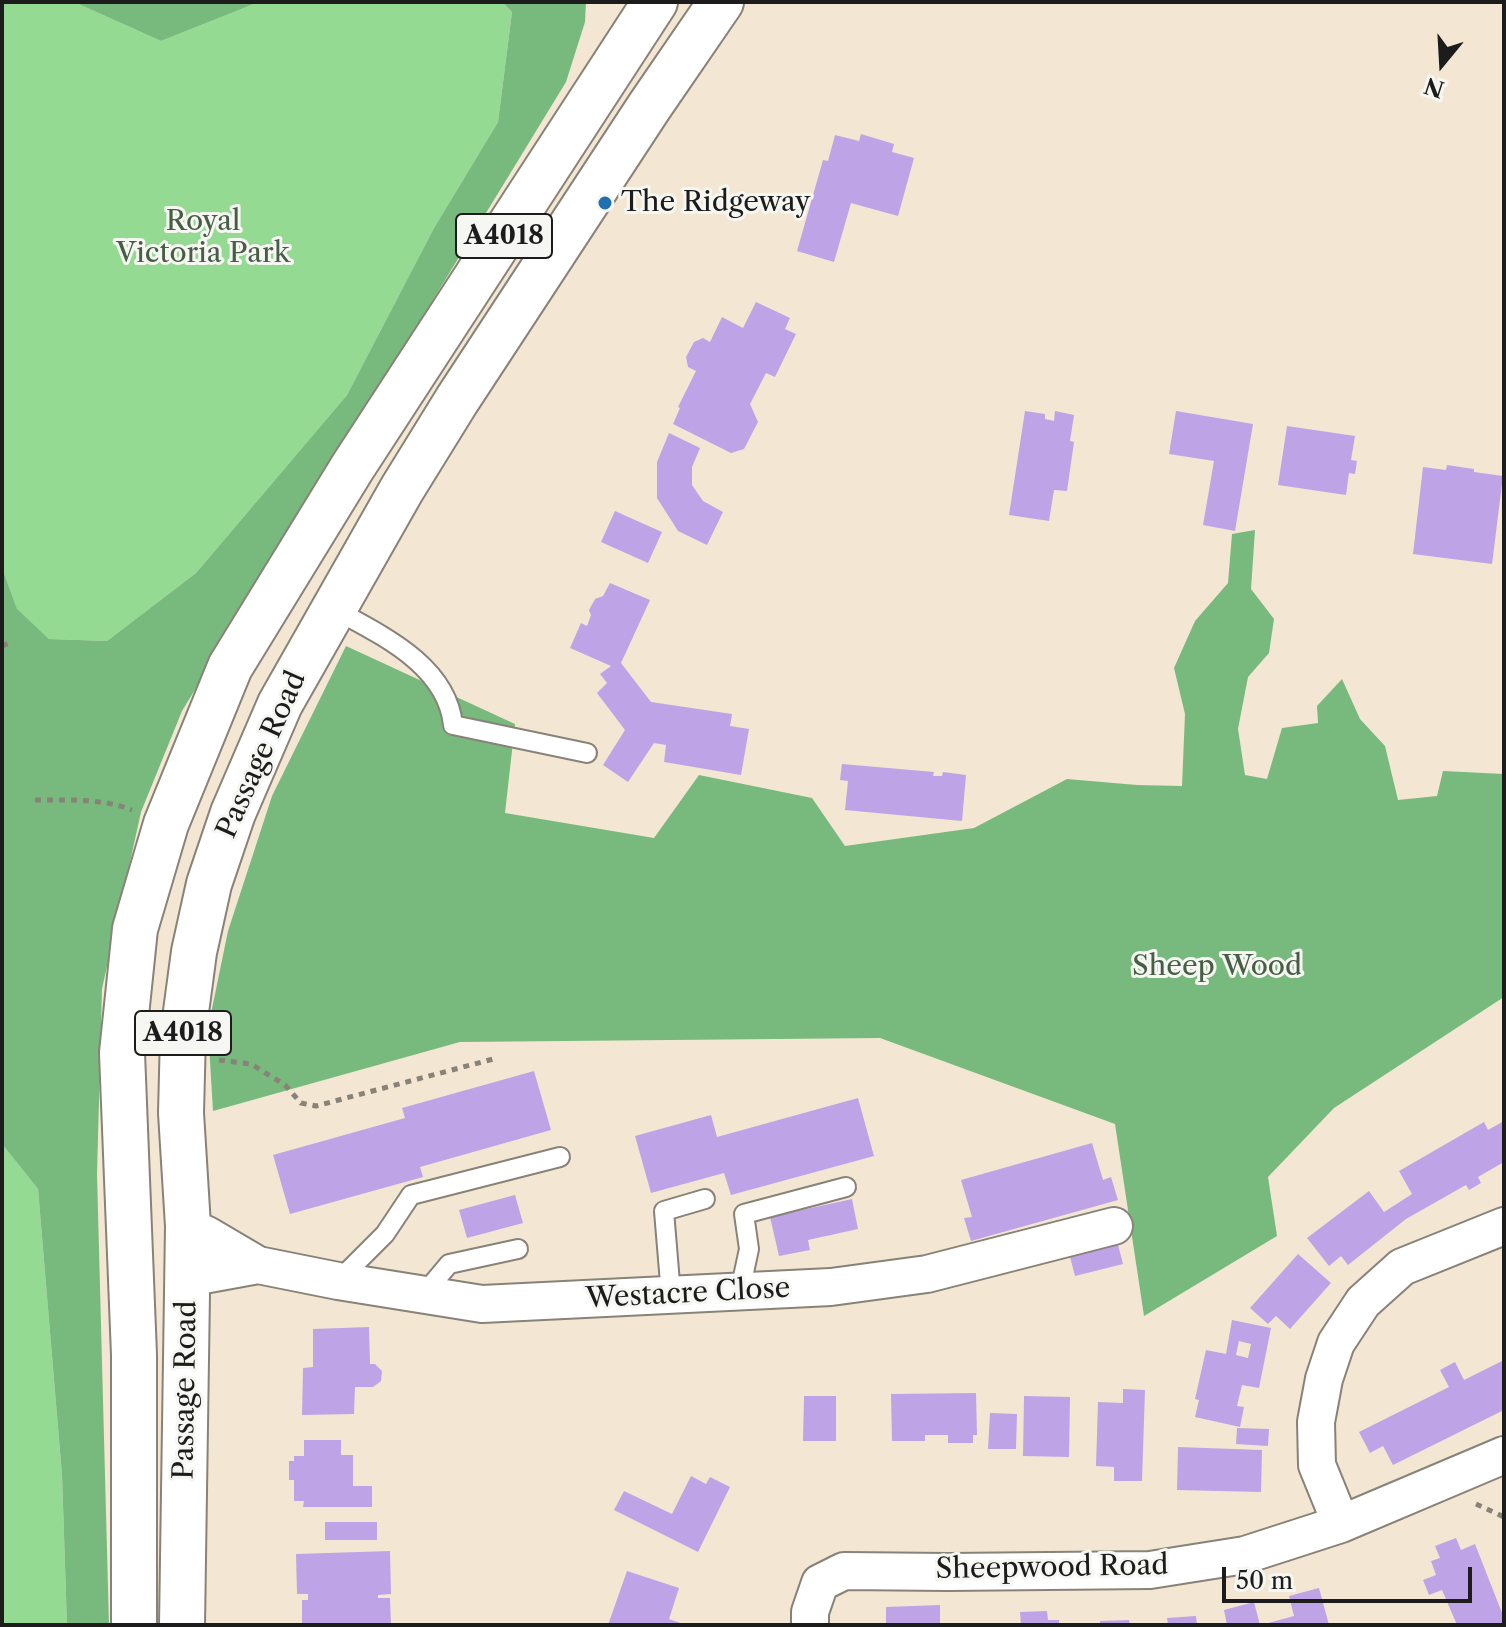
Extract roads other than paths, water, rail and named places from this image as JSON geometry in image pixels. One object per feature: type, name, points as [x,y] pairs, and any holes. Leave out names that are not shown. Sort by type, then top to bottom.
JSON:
[{"type":"main road","name":"Passage Road","points":[[134,1625],[134,1355],[122,1053],[135,929],[166,824],[230,667],[352,468],[655,2]]},
{"type":"main road","name":"Passage Road","points":[[182,1625],[188,1226],[181,1113],[183,1034],[194,952],[209,884],[233,813],[280,704],[402,489],[457,400],[721,2]]},
{"type":"street","name":"Westacre Close","points":[[188,1226],[258,1265],[482,1304],[831,1287],[927,1274],[1114,1226]]},
{"type":"street","points":[[1341,1524],[1317,1465],[1316,1422],[1324,1379],[1336,1343],[1363,1302],[1402,1267],[1504,1226]]},
{"type":"street","name":"Westacre Close","points":[[187,1278],[258,1265]]},
{"type":"street","name":"Sheepwood Road","points":[[810,1625],[810,1612],[820,1583],[844,1571],[1150,1570],[1245,1555],[1341,1524],[1504,1455]]},
{"type":"lane","points":[[334,609],[413,657],[431,674],[451,709],[453,725],[587,753]]},
{"type":"lane","points":[[338,1281],[385,1234],[411,1195],[560,1157]]},
{"type":"lane","points":[[740,1291],[749,1249],[744,1214],[846,1187]]},
{"type":"lane","points":[[671,1295],[664,1211],[705,1199]]},
{"type":"lane","points":[[423,1295],[449,1264],[518,1249]]},
{"type":"place","name":"The Ridgeway","points":[[605,203]]},
{"type":"park label","name":"Royal Victoria Park","points":[[203,238]]},
{"type":"park label","name":"Sheep Wood","points":[[1217,967]]}]
